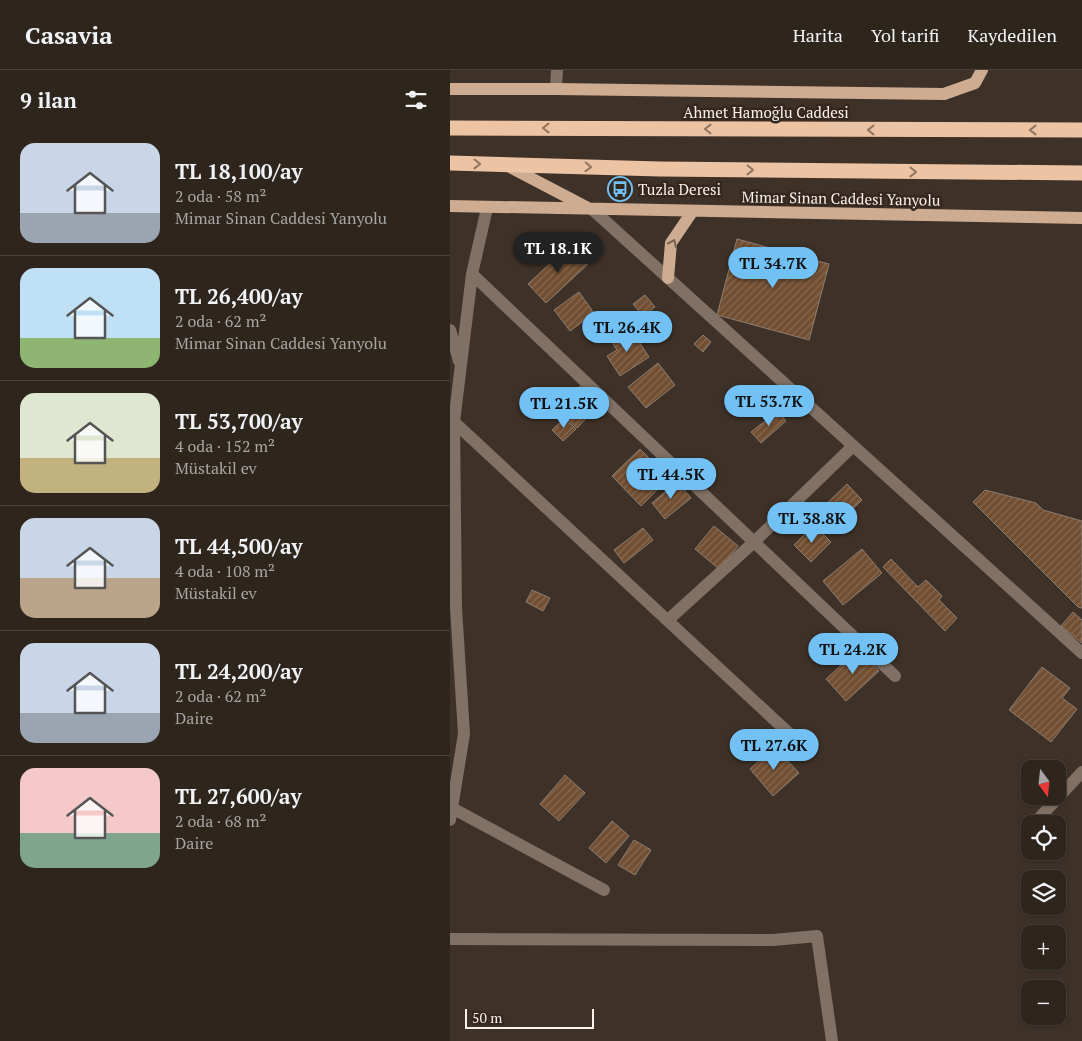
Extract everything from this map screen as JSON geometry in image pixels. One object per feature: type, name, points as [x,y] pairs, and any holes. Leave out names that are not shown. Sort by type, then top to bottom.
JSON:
[{"type":"highway","name":"Ahmet Hamoğlu Caddesi","points":[[450,128],[1082,130]]},
{"type":"highway","points":[[450,163],[660,169],[1082,173]]},
{"type":"main road","points":[[450,90],[556,89],[944,94],[975,83],[982,70]]},
{"type":"main road","points":[[504,164],[592,210]]},
{"type":"main road","name":"Mimar Sinan Caddesi Yanyolu","points":[[450,206],[1082,218]]},
{"type":"main road","points":[[668,278],[671,243],[692,212]]},
{"type":"street","points":[[556,89],[557,70]]},
{"type":"street","points":[[487,208],[472,274],[454,422],[456,608],[464,734],[451,814],[604,890]]},
{"type":"street","points":[[592,210],[1082,653]]},
{"type":"street","points":[[472,274],[895,676]]},
{"type":"street","points":[[450,330],[461,368]]},
{"type":"street","points":[[454,422],[809,752]]},
{"type":"street","points":[[668,620],[754,542],[853,446]]},
{"type":"street","points":[[1043,815],[1082,772]]},
{"type":"street","points":[[450,939],[773,940],[817,936],[832,1041]]},
{"type":"building","points":[[737,239],[829,264],[809,340],[717,315]]},
{"type":"building","points":[[570,245],[588,264],[546,303],[528,284]]},
{"type":"building","points":[[579,292],[594,313],[570,331],[554,310]]},
{"type":"building","points":[[645,295],[655,307],[643,316],[633,304]]},
{"type":"building","points":[[630,328],[649,357],[620,376],[607,356],[617,350],[611,341]]},
{"type":"building","points":[[703,335],[711,342],[703,352],[694,344]]},
{"type":"building","points":[[658,363],[675,385],[646,408],[628,387]]},
{"type":"building","points":[[580,386],[599,405],[577,428],[552,404],[568,387],[574,393]]},
{"type":"building","points":[[778,411],[786,421],[761,443],[751,432]]},
{"type":"building","points":[[565,418],[576,429],[563,441],[552,430]]},
{"type":"building","points":[[640,449],[669,478],[641,506],[612,476]]},
{"type":"building","points":[[677,482],[691,498],[665,519],[652,503]]},
{"type":"building","points":[[847,484],[862,500],[835,526],[820,510]]},
{"type":"building","points":[[985,490],[1036,503],[1043,510],[1082,521],[1082,608],[1078,607],[973,502]]},
{"type":"building","points":[[814,525],[831,542],[811,562],[794,545]]},
{"type":"building","points":[[714,526],[738,546],[719,569],[695,549]]},
{"type":"building","points":[[643,528],[653,540],[624,563],[614,550]]},
{"type":"building","points":[[862,549],[882,573],[843,605],[823,581]]},
{"type":"building","points":[[891,559],[918,587],[926,580],[942,596],[939,600],[957,618],[945,631],[883,567]]},
{"type":"building","points":[[532,590],[550,598],[543,611],[526,602]]},
{"type":"building","points":[[1073,612],[1082,620],[1082,643],[1061,626]]},
{"type":"building","points":[[859,649],[879,671],[846,701],[826,679]]},
{"type":"building","points":[[1042,667],[1070,688],[1062,698],[1077,709],[1051,742],[1009,710]]},
{"type":"building","points":[[775,747],[799,773],[773,796],[750,769]]},
{"type":"building","points":[[565,775],[585,793],[559,821],[540,804]]},
{"type":"building","points":[[612,821],[629,836],[606,863],[589,848]]},
{"type":"building","points":[[634,840],[651,850],[635,875],[618,865]]},
{"type":"place","name":"Tuzla Deresi","points":[[620,189]]}]
